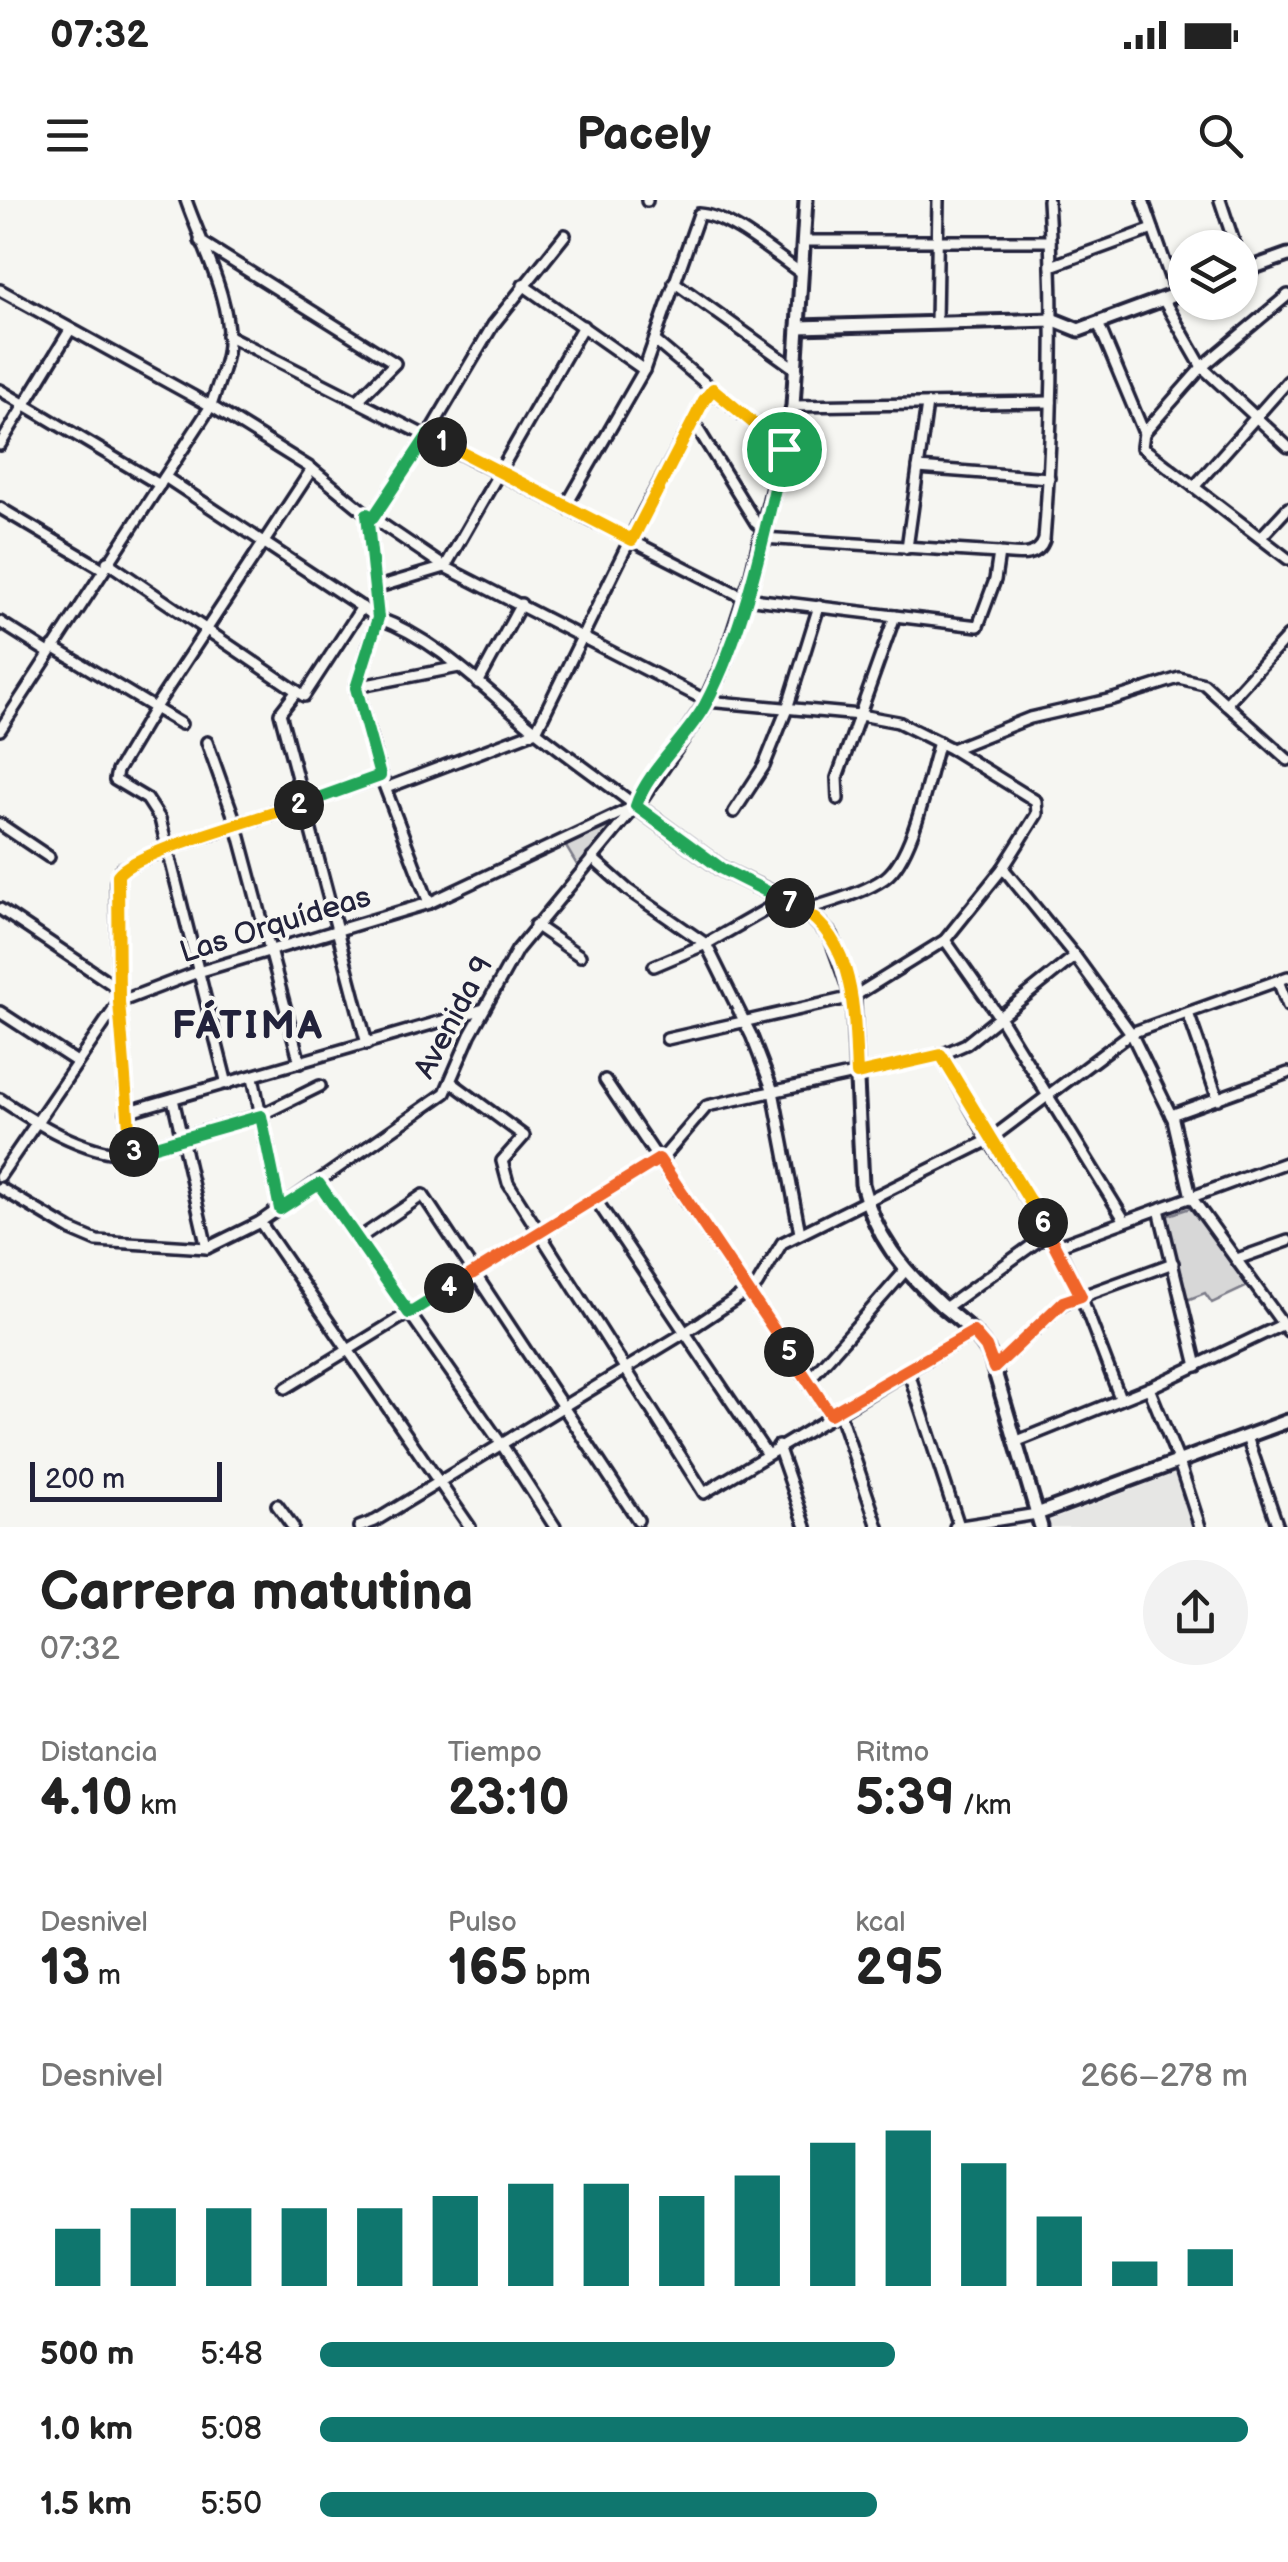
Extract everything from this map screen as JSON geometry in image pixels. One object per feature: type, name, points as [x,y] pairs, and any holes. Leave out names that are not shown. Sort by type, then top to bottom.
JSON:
[{"type":"main road","points":[[806,200],[793,406],[763,534],[725,660],[706,701],[636,806],[707,860],[806,910],[838,948],[853,997],[866,1202],[888,1248],[905,1272],[986,1347],[1039,1520],[1288,1422]]},
{"type":"main road","points":[[1258,264],[1288,256]]},
{"type":"main road","points":[[798,327],[1054,320],[1079,330],[1168,298]]},
{"type":"street","points":[[0,730],[211,406],[228,351],[227,335],[221,294],[186,200]]},
{"type":"street","points":[[936,323],[938,200]]},
{"type":"street","points":[[693,420],[763,534],[907,548],[1030,554],[1043,545],[1049,478],[1054,320],[1048,200]]},
{"type":"street","points":[[1144,200],[1168,274]]},
{"type":"street","points":[[1220,200],[1230,230]]},
{"type":"street","points":[[566,506],[644,370],[699,214],[732,226],[801,273]]},
{"type":"street","points":[[1052,266],[1153,230]]},
{"type":"street","points":[[429,903],[380,776],[356,688],[378,618],[370,516],[428,435],[492,325],[565,236]]},
{"type":"street","points":[[803,241],[1050,241]]},
{"type":"street","points":[[200,242],[395,363],[358,400]]},
{"type":"street","points":[[674,282],[796,370]]},
{"type":"street","points":[[523,285],[644,370]]},
{"type":"street","points":[[0,290],[211,406],[312,470],[444,567],[706,701],[898,722],[952,748],[1030,796],[1039,808],[1004,868],[946,940],[853,997],[667,1039]]},
{"type":"street","points":[[1288,295],[1202,367],[1144,432],[1141,442],[1148,453],[1288,559]]},
{"type":"street","points":[[1184,320],[1202,367],[1288,447]]},
{"type":"street","points":[[1098,323],[1144,432]]},
{"type":"street","points":[[375,588],[444,567],[583,326]]},
{"type":"street","points":[[0,445],[70,330]]},
{"type":"street","points":[[227,335],[745,598],[978,626],[995,580],[999,554]]},
{"type":"street","points":[[655,341],[784,449]]},
{"type":"street","points":[[1194,486],[1288,381]]},
{"type":"street","points":[[386,788],[536,731],[693,420],[713,389]]},
{"type":"street","points":[[0,390],[163,481],[378,618],[404,627],[636,806]]},
{"type":"street","points":[[793,406],[1051,402]]},
{"type":"street","points":[[907,548],[927,404]]},
{"type":"street","points":[[918,468],[1049,478]]},
{"type":"street","points":[[227,1084],[154,806],[115,780],[154,709],[312,470]]},
{"type":"street","points":[[0,508],[207,629],[304,696],[362,607]]},
{"type":"street","points":[[1262,536],[1288,508]]},
{"type":"street","points":[[478,683],[521,604]]},
{"type":"street","points":[[734,812],[764,766],[788,709],[818,606]]},
{"type":"street","points":[[838,799],[837,778],[895,616]]},
{"type":"street","points":[[0,622],[181,724]]},
{"type":"street","points":[[1226,704],[1288,636]]},
{"type":"street","points":[[356,688],[458,667]]},
{"type":"street","points":[[952,748],[1030,718],[1113,699],[1180,678],[1204,684],[1288,760]]},
{"type":"street","points":[[297,691],[280,713],[367,1044]]},
{"type":"street","points":[[208,742],[236,826],[300,1064]]},
{"type":"street","points":[[806,910],[866,889],[888,876],[905,853],[940,742]]},
{"type":"street","points":[[131,1153],[119,1002],[118,875],[126,865],[168,848],[380,776]]},
{"type":"street","name":"Avenida 9","points":[[0,1188],[97,1241],[207,1248],[260,1222],[445,1093],[470,1035],[516,950],[636,806]]},
{"type":"street","name":"Las Orquídeas","points":[[119,1002],[198,972],[429,903],[636,806]]},
{"type":"street","points":[[0,824],[49,858]]},
{"type":"street","points":[[592,858],[628,890],[706,944],[773,1091],[800,1232]]},
{"type":"street","points":[[1004,868],[1131,1033],[1171,1115],[1191,1197],[1287,1326],[1015,1442]]},
{"type":"street","points":[[654,966],[706,944],[782,900]]},
{"type":"street","points":[[2,916],[119,989]]},
{"type":"street","points":[[535,925],[580,956]]},
{"type":"street","points":[[946,940],[1000,1018],[1124,1221]]},
{"type":"street","points":[[286,1388],[659,1159],[707,1106],[941,1055],[966,1044],[1075,956]]},
{"type":"street","points":[[359,1527],[377,1524],[749,1290],[760,1281],[777,1248],[800,1232],[989,1140],[1131,1033],[1283,979],[1288,1006]]},
{"type":"street","points":[[0,1176],[119,1002]]},
{"type":"street","points":[[126,1112],[484,1009]]},
{"type":"street","points":[[0,1012],[76,1062]]},
{"type":"street","points":[[1188,1014],[1218,1098]]},
{"type":"street","points":[[941,1055],[989,1140],[1057,1246],[1081,1296],[1120,1398]]},
{"type":"street","points":[[1171,1115],[1288,1073]]},
{"type":"street","points":[[252,1076],[280,1209]]},
{"type":"street","points":[[606,1080],[808,1381],[834,1412],[878,1527]]},
{"type":"street","points":[[451,1082],[524,1136],[502,1161],[508,1184],[704,1492],[973,1332]]},
{"type":"street","points":[[0,1099],[36,1123],[109,1154],[131,1153],[261,1116],[320,1086]]},
{"type":"street","points":[[172,1099],[207,1248]]},
{"type":"street","points":[[1057,1246],[1288,1162]]},
{"type":"street","points":[[319,1184],[555,1527]]},
{"type":"street","points":[[358,1240],[424,1196],[638,1520]]},
{"type":"street","points":[[596,1200],[766,1453]]},
{"type":"street","points":[[1158,1209],[1197,1366]]},
{"type":"street","points":[[260,1222],[470,1527]]},
{"type":"street","points":[[945,1308],[1049,1233]]},
{"type":"street","points":[[1237,1259],[1288,1241]]},
{"type":"street","points":[[994,1368],[1063,1302],[1173,1263]]},
{"type":"street","points":[[808,1381],[905,1272]]},
{"type":"street","points":[[908,1370],[957,1527],[1039,1520]]},
{"type":"street","points":[[1148,1388],[1179,1462],[1200,1527]]},
{"type":"street","points":[[1247,1437],[1278,1527]]},
{"type":"street","points":[[778,1446],[806,1527]]},
{"type":"street","points":[[277,1504],[293,1527]]},
{"type":"shaded area","points":[[639,814],[583,875],[565,845]]},
{"type":"shaded area","points":[[1190,1208],[1248,1286],[1212,1303],[1205,1293],[1187,1300],[1166,1216]]},
{"type":"shaded area","points":[[1179,1472],[1195,1527],[1048,1527],[1046,1522]]},
{"type":"district","name":"FÁTIMA","points":[[248,1024]]},
{"type":"route","points":[[713,389],[784,449],[752,577],[725,660],[703,708],[636,806],[707,860],[806,910],[823,926],[838,948],[853,997],[857,1074],[941,1055],[989,1140],[1057,1246],[1081,1296],[1063,1302],[994,1368],[986,1347],[973,1332],[830,1414],[659,1159],[409,1313],[319,1184],[280,1209],[261,1116],[131,1153],[119,1002],[116,882],[121,869],[168,848],[380,776],[356,688],[378,618],[367,514],[373,518],[428,435],[632,540],[644,511],[713,389]]}]
